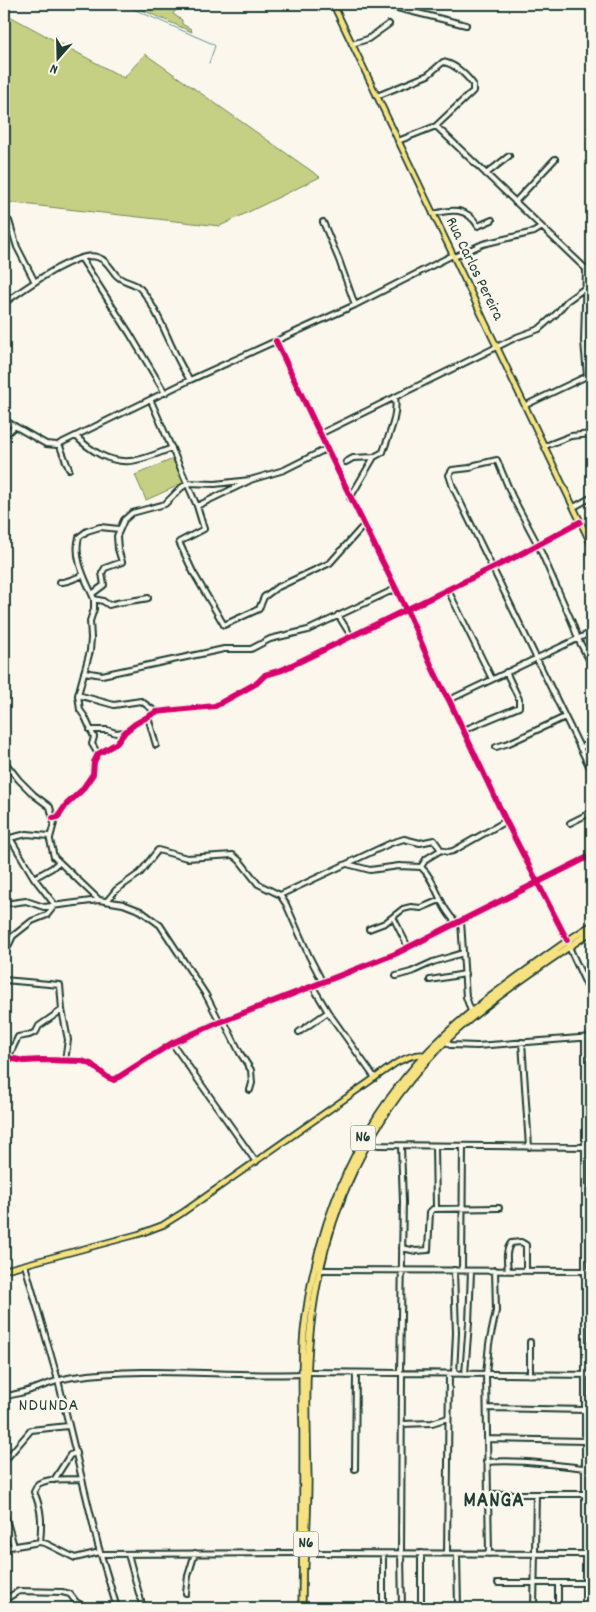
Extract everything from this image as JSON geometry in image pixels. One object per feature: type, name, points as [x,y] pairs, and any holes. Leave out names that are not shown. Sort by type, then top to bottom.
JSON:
[{"type":"highway","name":"N6","points":[[304,1608],[304,1334],[311,1280],[335,1199],[350,1163],[371,1125],[394,1092],[424,1055],[471,1011],[567,940],[592,925]]},
{"type":"highway","name":"N6","points":[[305,1452],[302,1445],[305,1373],[319,1270],[334,1214],[367,1142],[389,1108],[414,1076],[446,1041],[476,1015],[592,931]]},
{"type":"main road","name":"Rua Carlos Pereira","points":[[333,4],[592,546]]},
{"type":"main road","points":[[4,1270],[139,1234],[163,1225],[404,1058],[420,1054],[424,1055]]},
{"type":"street","points":[[381,4],[466,25]]},
{"type":"street","points":[[352,44],[368,39],[389,24]]},
{"type":"street","points":[[377,96],[423,77],[441,63],[450,64],[473,84],[473,91],[436,126],[398,141]]},
{"type":"street","points":[[436,126],[586,269],[584,341],[590,375],[526,405]]},
{"type":"street","points":[[486,174],[509,156]]},
{"type":"street","points":[[515,202],[554,159]]},
{"type":"street","points":[[433,214],[447,210],[461,211],[473,218],[478,226],[492,220]]},
{"type":"street","points":[[4,219],[9,221],[17,247],[35,282]]},
{"type":"street","points":[[323,222],[355,305]]},
{"type":"street","points":[[4,420],[46,444],[54,446],[151,401],[190,380],[355,305],[453,256],[483,244],[534,232],[542,227]]},
{"type":"street","points":[[4,303],[35,282],[81,258],[95,256],[100,258],[120,278],[139,286],[156,312],[179,363],[190,380]]},
{"type":"street","points":[[81,258],[165,393]]},
{"type":"street","points":[[586,269],[592,268]]},
{"type":"street","points":[[320,434],[497,347],[539,329],[567,301],[586,288]]},
{"type":"street","points":[[276,341],[326,449],[406,610],[506,821],[567,940]]},
{"type":"street","points":[[346,462],[353,458],[374,457],[383,452],[397,409],[395,398]]},
{"type":"street","points":[[151,401],[188,484],[204,528],[204,531],[179,542],[193,572],[224,625],[259,609],[264,597],[276,588],[330,563],[364,525]]},
{"type":"street","points":[[4,436],[14,426]]},
{"type":"street","points":[[544,446],[571,436],[592,434]]},
{"type":"street","points":[[76,436],[86,448],[106,458],[120,462],[137,461],[172,448]]},
{"type":"street","points":[[59,444],[69,470]]},
{"type":"street","points":[[197,506],[250,480],[284,470],[326,449]]},
{"type":"street","points":[[350,498],[374,457]]},
{"type":"street","points":[[592,665],[578,639],[538,545],[512,496],[497,460],[470,468],[452,470],[449,475],[453,487],[592,772]]},
{"type":"street","points":[[92,594],[104,585],[102,573],[104,568],[122,562],[117,542],[119,529],[130,515],[165,504],[181,488],[188,484],[215,484],[250,480]]},
{"type":"street","points":[[574,507],[592,497]]},
{"type":"street","points":[[53,818],[58,817],[82,790],[93,774],[94,762],[98,754],[118,742],[125,732],[156,712],[215,706],[257,683],[265,675],[282,670],[448,590],[580,522]]},
{"type":"street","points":[[98,754],[92,744],[94,737],[80,710],[78,695],[90,651],[90,621],[94,610],[94,599],[76,549],[79,537],[87,531],[100,527],[119,529]]},
{"type":"street","points":[[60,582],[84,575]]},
{"type":"street","points":[[84,672],[102,675],[224,648],[251,649],[270,640],[308,630],[395,589]]},
{"type":"street","points":[[448,590],[492,679]]},
{"type":"street","points":[[94,599],[109,605],[120,601],[137,601],[148,598]]},
{"type":"street","points":[[338,615],[352,636]]},
{"type":"street","points":[[449,700],[592,632]]},
{"type":"street","points":[[464,730],[519,707],[519,699],[506,672]]},
{"type":"street","points":[[78,695],[114,705],[141,701],[156,712]]},
{"type":"street","points":[[148,717],[156,745]]},
{"type":"street","points":[[496,747],[509,743],[565,717]]},
{"type":"street","points":[[90,730],[125,732]]},
{"type":"street","points":[[580,748],[592,742]]},
{"type":"street","points":[[4,761],[34,795],[49,805],[53,818],[50,838],[52,854],[58,862],[99,900]]},
{"type":"street","points":[[570,823],[592,812]]},
{"type":"street","points":[[280,895],[378,850],[386,844],[404,839],[420,843],[434,840],[441,850],[448,852],[506,821]]},
{"type":"street","points":[[4,834],[10,838],[34,878],[55,905]]},
{"type":"street","points":[[10,838],[27,834],[45,835],[50,838]]},
{"type":"street","points":[[107,901],[116,890],[140,873],[158,850],[187,858],[233,855],[258,884],[280,895],[324,983]]},
{"type":"street","points":[[421,867],[426,859],[441,850]]},
{"type":"street","points":[[62,1010],[38,1026],[36,1032],[18,1037],[6,1058],[24,1062],[75,1060],[87,1062],[114,1080],[172,1043],[324,983],[408,947],[592,855]]},
{"type":"street","points":[[34,878],[52,868],[58,862]]},
{"type":"street","points":[[346,864],[370,870],[399,866],[421,867],[427,874],[447,914],[459,922],[464,953],[466,997],[471,1011]]},
{"type":"street","points":[[4,904],[26,901],[44,908],[99,900],[107,901],[141,911],[160,925],[206,995],[251,1070],[252,1083],[250,1090]]},
{"type":"street","points":[[369,929],[393,918],[396,913],[403,909],[411,907],[421,908],[440,900]]},
{"type":"street","points":[[4,955],[12,936],[32,921],[47,915],[55,905]]},
{"type":"street","points":[[393,918],[408,947]]},
{"type":"street","points":[[569,947],[592,996]]},
{"type":"street","points":[[396,976],[464,953]]},
{"type":"street","points":[[430,980],[465,974]]},
{"type":"street","points":[[4,980],[60,985],[62,1010],[68,1040],[65,1061]]},
{"type":"street","points":[[313,987],[328,1012],[375,1078]]},
{"type":"street","points":[[299,1032],[328,1012]]},
{"type":"street","points":[[446,1041],[450,1045],[477,1046],[592,1037]]},
{"type":"street","points":[[585,1038],[585,1608]]},
{"type":"street","points":[[522,1042],[529,1147]]},
{"type":"street","points":[[172,1043],[256,1162]]},
{"type":"street","points":[[367,1142],[378,1146],[592,1147]]},
{"type":"street","points":[[401,1146],[403,1202],[400,1554],[402,1608]]},
{"type":"street","points":[[435,1146],[436,1208]]},
{"type":"street","points":[[462,1270],[463,1146]]},
{"type":"street","points":[[402,1248],[416,1251],[428,1250],[431,1210],[436,1208],[499,1208]]},
{"type":"street","points":[[585,1209],[592,1210]]},
{"type":"street","points":[[508,1270],[507,1254],[509,1245],[521,1242],[526,1245],[526,1271]]},
{"type":"street","points":[[25,1265],[58,1380],[101,1553],[118,1608]]},
{"type":"street","points":[[319,1270],[592,1271]]},
{"type":"street","points":[[454,1270],[456,1333],[454,1374]]},
{"type":"street","points":[[489,1554],[486,1374],[489,1344],[496,1311],[495,1270]]},
{"type":"street","points":[[465,1374],[471,1271]]},
{"type":"street","points":[[585,1322],[592,1322]]},
{"type":"street","points":[[530,1342],[530,1375]]},
{"type":"street","points":[[4,1397],[58,1380],[108,1373],[592,1375]]},
{"type":"street","points":[[355,1469],[356,1373]]},
{"type":"street","points":[[447,1553],[449,1374]]},
{"type":"street","points":[[487,1408],[585,1410]]},
{"type":"street","points":[[402,1424],[432,1424],[448,1418]]},
{"type":"street","points":[[4,1454],[6,1459],[29,1431],[68,1426]]},
{"type":"street","points":[[585,1426],[592,1426]]},
{"type":"street","points":[[487,1439],[585,1441]]},
{"type":"street","points":[[54,1480],[70,1455],[76,1453]]},
{"type":"street","points":[[486,1462],[524,1461],[554,1466],[585,1468]]},
{"type":"street","points":[[40,1542],[42,1522],[39,1503],[34,1492],[38,1484],[54,1480],[82,1479]]},
{"type":"street","points":[[585,1479],[592,1479]]},
{"type":"street","points":[[488,1494],[585,1494]]},
{"type":"street","points":[[534,1608],[536,1494]]},
{"type":"street","points":[[4,1512],[14,1546]]},
{"type":"street","points":[[585,1532],[592,1532]]},
{"type":"street","points":[[4,1548],[40,1542],[75,1558],[101,1553],[585,1554]]},
{"type":"street","points":[[421,1553],[421,1608]]},
{"type":"street","points":[[128,1554],[144,1608]]},
{"type":"street","points":[[186,1593],[191,1564],[195,1554]]},
{"type":"street","points":[[383,1608],[384,1554]]},
{"type":"street","points":[[457,1554],[458,1608]]},
{"type":"street","points":[[498,1583],[592,1583]]},
{"type":"street","points":[[558,1583],[558,1608]]},
{"type":"street","points":[[4,1600],[14,1592],[23,1590],[62,1592],[70,1594],[76,1602],[87,1608]]},
{"type":"green space","points":[[129,4],[180,4],[173,14],[182,20],[182,24],[191,29],[192,32]]},
{"type":"green space","points":[[4,13],[124,78],[145,54],[320,177],[220,226],[4,202]]},
{"type":"green space","points":[[173,459],[184,483],[146,500],[135,475]]},
{"type":"waterway","points":[[122,4],[213,44],[215,46],[209,63]]},
{"type":"cycle path","points":[[276,341],[506,821],[567,940]]},
{"type":"cycle path","points":[[53,818],[58,817],[66,805],[82,790],[93,774],[94,762],[98,754],[117,743],[125,732],[135,724],[156,712],[215,706],[257,683],[265,675],[282,670],[515,557],[580,522]]},
{"type":"cycle path","points":[[4,1057],[24,1061],[82,1061],[91,1064],[107,1077],[114,1080],[172,1043],[215,1024],[395,954],[592,855]]},
{"type":"district","name":"NDUNDA","points":[[49,1406]]},
{"type":"district","name":"MANGA","points":[[494,1502]]}]
